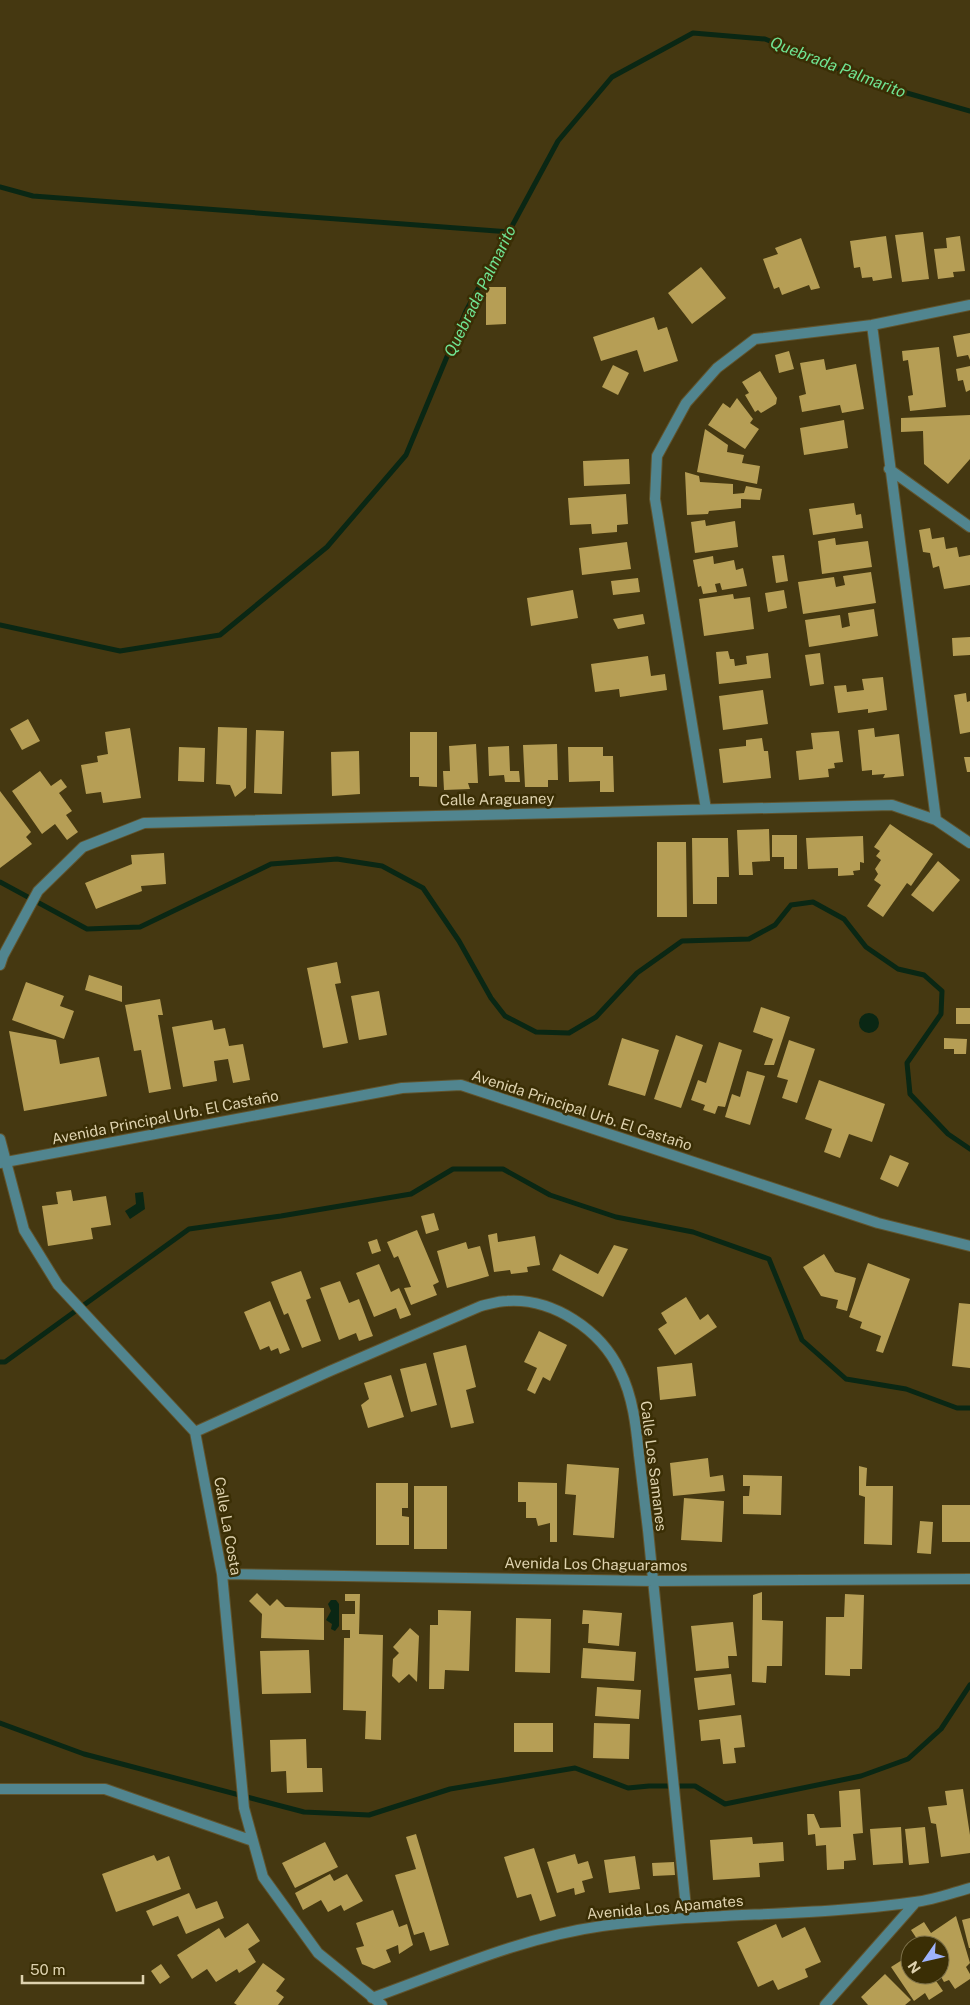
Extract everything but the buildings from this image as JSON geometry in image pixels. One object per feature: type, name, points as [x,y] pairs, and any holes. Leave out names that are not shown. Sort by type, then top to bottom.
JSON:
[{"type":"street","points":[[706,809],[655,499],[657,456],[686,403],[717,368],[755,339],[872,325],[970,305]]},
{"type":"street","points":[[872,325],[889,469],[936,820]]},
{"type":"street","points":[[889,469],[970,527]]},
{"type":"street","name":"Calle Araguaney","points":[[0,965],[38,891],[83,847],[144,823],[892,805],[936,820],[970,842]]},
{"type":"street","name":"Avenida Principal Urb. El Castaño","points":[[3,1162],[402,1088],[461,1086],[878,1223],[970,1246]]},
{"type":"street","points":[[0,1139],[3,1162],[24,1230],[58,1285],[195,1432]]},
{"type":"street","name":"Calle Los Samanes","points":[[195,1432],[481,1306],[508,1301],[542,1306],[573,1319],[587,1328],[608,1350],[620,1370],[634,1411],[687,1918]]},
{"type":"street","name":"Calle La Costa","points":[[195,1432],[222,1574],[244,1808],[253,1841]]},
{"type":"street","name":"Avenida Los Chaguaramos","points":[[222,1574],[653,1581],[970,1579]]},
{"type":"street","points":[[0,1789],[105,1789],[253,1841],[263,1877],[318,1954],[382,2005]]},
{"type":"street","name":"Avenida Los Apamates","points":[[372,1998],[547,1937],[603,1926],[687,1918],[842,1909],[916,1902],[970,1888]]},
{"type":"street","points":[[825,2005],[916,1902]]},
{"type":"shaded area","points":[[869,1013],[876,1016],[879,1023],[876,1030],[869,1033],[862,1030],[859,1023],[862,1016]]},
{"type":"shaded area","points":[[143,1192],[145,1209],[130,1219],[125,1211],[136,1204],[135,1193]]},
{"type":"shaded area","points":[[331,1600],[336,1600],[339,1604],[339,1626],[335,1631],[331,1629],[332,1624],[326,1620],[331,1611],[328,1604]]},
{"type":"waterway","name":"Quebrada Palmarito","points":[[0,625],[120,651],[220,635],[327,547],[406,455],[466,311],[558,141],[612,77],[693,33],[765,39],[879,85],[970,111]]},
{"type":"waterway","points":[[0,187],[33,196],[510,232]]},
{"type":"waterway","points":[[0,882],[87,929],[140,927],[271,864],[337,859],[382,866],[423,888],[459,941],[491,998],[505,1016],[536,1032],[569,1033],[596,1017],[637,973],[682,941],[749,939],[775,925],[791,905],[813,902],[844,919],[866,947],[898,969],[924,975],[942,991],[941,1014],[907,1063],[910,1094],[948,1134],[970,1149]]},
{"type":"waterway","points":[[0,1362],[5,1362],[189,1229],[411,1194],[453,1169],[503,1169],[550,1195],[616,1217],[693,1232],[769,1259],[802,1340],[846,1379],[906,1389],[957,1408],[970,1408]]},
{"type":"waterway","points":[[0,1723],[84,1754],[304,1812],[369,1815],[450,1789],[575,1768],[628,1788],[695,1786],[725,1804],[861,1776],[908,1759],[941,1729],[970,1685]]}]
